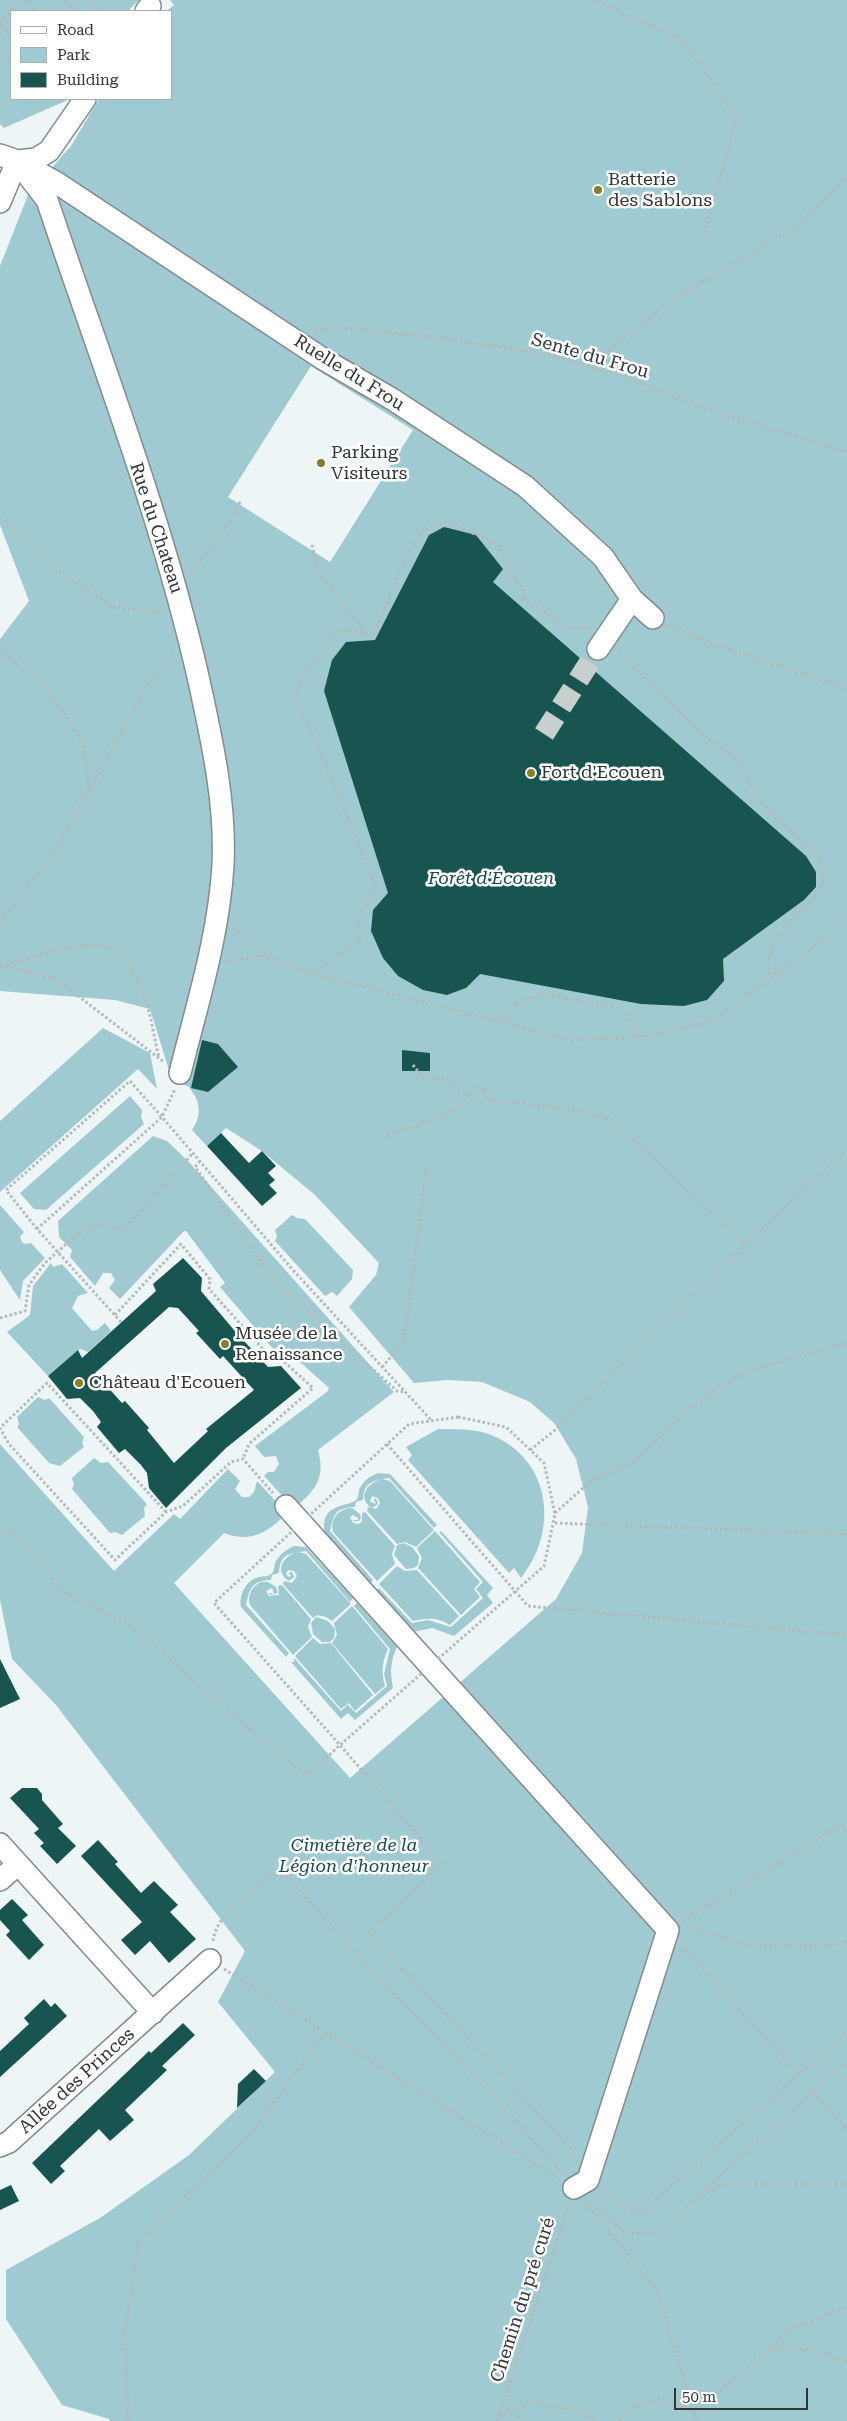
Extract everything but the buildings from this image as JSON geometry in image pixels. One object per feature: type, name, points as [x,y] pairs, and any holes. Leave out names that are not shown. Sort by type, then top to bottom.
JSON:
[{"type":"street","points":[[0,202],[8,158],[36,159],[49,151],[84,100]]},
{"type":"street","name":"Ruelle du Frou","points":[[8,158],[57,183],[331,364],[392,399],[525,486],[603,557],[632,600],[653,618]]},
{"type":"street","name":"Rue du Chateau","points":[[8,158],[47,200],[178,592],[208,720],[221,798],[223,864],[217,915],[180,1074]]},
{"type":"street","points":[[598,649],[632,600]]},
{"type":"street","points":[[286,1506],[668,1930],[581,2184]]},
{"type":"street","points":[[0,1844],[153,2013]]},
{"type":"street","points":[[0,1880],[18,1864]]},
{"type":"street","name":"Allée des Princes","points":[[0,2146],[8,2142],[210,1960]]},
{"type":"path","points":[[12,10],[24,0],[35,10]]},
{"type":"path","points":[[64,0],[74,10]]},
{"type":"path","points":[[92,0],[101,10]]},
{"type":"path","points":[[594,0],[683,40],[736,118],[701,244]]},
{"type":"path","points":[[10,12],[0,23],[10,35]]},
{"type":"path","points":[[0,52],[10,63]]},
{"type":"path","points":[[0,79],[3,82]]},
{"type":"path","points":[[588,366],[675,298],[793,229],[847,177]]},
{"type":"path","name":"Sente du Frou","points":[[287,334],[341,328],[408,334],[540,353],[624,377],[698,406],[847,452]]},
{"type":"path","points":[[178,592],[231,520],[241,500]]},
{"type":"path","points":[[0,517],[43,560],[114,608],[185,623],[150,681],[55,851],[0,924]]},
{"type":"path","points":[[313,974],[360,940],[358,917],[376,887],[324,760],[296,698],[304,675],[336,632],[350,629],[366,634],[376,631],[406,557],[421,532],[446,522],[500,544],[524,594],[523,599],[571,628],[611,628],[618,654],[706,737],[739,761],[758,801],[819,856],[824,881],[814,898],[792,918],[775,941],[768,963],[770,978]]},
{"type":"path","points":[[312,545],[318,572],[366,634]]},
{"type":"path","points":[[653,618],[710,644],[847,688]]},
{"type":"path","points":[[0,650],[45,686],[84,744],[89,790]]},
{"type":"path","points":[[217,915],[265,954],[313,974],[572,1040],[653,1036],[715,1019],[847,922]]},
{"type":"path","points":[[0,967],[48,950],[97,946],[109,948],[120,954],[136,976],[144,995],[159,1058]]},
{"type":"path","points":[[206,966],[265,954]]},
{"type":"path","points":[[6,966],[56,979],[180,1074],[162,1117],[37,1229]]},
{"type":"path","points":[[500,1021],[518,1003],[544,994],[624,1009],[640,1037]]},
{"type":"path","points":[[413,1065],[423,1078],[447,1078],[470,1097]]},
{"type":"path","points":[[121,1322],[37,1229],[6,1190],[130,1081],[292,1269],[432,1421]]},
{"type":"path","points":[[388,1136],[438,1118],[470,1097],[474,1087],[485,1090],[485,1099],[574,1110],[613,1120],[745,1245]]},
{"type":"path","points":[[530,1450],[554,1431],[847,1148]]},
{"type":"path","points":[[0,1318],[24,1311],[29,1285],[57,1251],[84,1229],[98,1225],[124,1229],[193,1153]]},
{"type":"path","points":[[200,1161],[195,1166],[276,1282],[397,1390],[405,1392]]},
{"type":"path","points":[[382,1367],[404,1342],[427,1163]]},
{"type":"path","points":[[114,1315],[181,1244],[210,1279],[209,1289],[271,1358],[280,1358],[313,1388],[249,1444],[243,1459]]},
{"type":"path","points":[[555,1514],[592,1480],[634,1462],[697,1402],[744,1372],[847,1343]]},
{"type":"path","points":[[166,1512],[47,1383],[0,1428],[9,1444],[115,1560],[166,1512],[183,1506],[231,1462],[243,1459]]},
{"type":"path","points":[[0,1530],[6,1527],[66,1593],[132,1626],[280,1756],[308,1775],[340,1745],[544,1566],[555,1523],[555,1514],[544,1463],[506,1427],[458,1417],[408,1424],[303,1523],[214,1603],[340,1745],[442,1864],[369,1932],[571,2149],[581,2184],[656,2289],[697,2421]]},
{"type":"path","points":[[387,1444],[528,1606],[847,1636]]},
{"type":"path","points":[[243,1459],[262,1480]]},
{"type":"path","points":[[555,1523],[847,1534]]},
{"type":"path","points":[[847,1822],[677,1925],[753,1946],[833,1946],[847,1940]]},
{"type":"path","points":[[847,2032],[639,2214],[608,2190],[581,2184],[326,2032],[210,1960],[215,1928],[242,1899],[271,1874],[290,1878],[417,2019],[530,2136],[581,2184],[626,2234],[657,2233],[847,2061]]},
{"type":"path","points":[[668,1930],[797,2074]]},
{"type":"path","points":[[128,2421],[125,2333],[139,2240],[252,2133],[326,2032]]},
{"type":"path","points":[[813,2092],[847,2130]]},
{"type":"path","name":"Chemin du pré curé","points":[[497,2421],[581,2184]]},
{"type":"path","points":[[694,2200],[724,2184],[847,2184]]},
{"type":"path","points":[[694,2413],[789,2330],[847,2307]]},
{"type":"path","points":[[769,2349],[812,2349],[847,2362]]},
{"type":"path","points":[[620,2421],[629,2408],[660,2399],[694,2413]]},
{"type":"path","points":[[498,2416],[532,2401],[585,2413],[593,2421]]},
{"type":"path","points":[[519,2407],[519,2421]]},
{"type":"green space","points":[[0,0],[139,0],[129,10],[10,10],[10,100],[68,100],[4,128],[0,124]]},
{"type":"green space","name":"Forêt d'Écouen","points":[[170,0],[847,0],[847,2421],[110,2421],[109,2419],[62,2405],[6,2319],[6,2270],[100,2218],[189,2155],[275,2072],[218,2002],[245,1951],[56,1705],[12,1659],[0,1600],[0,1444],[114,1571],[174,1514],[180,1519],[228,1469],[240,1481],[235,1489],[242,1497],[249,1497],[254,1492],[257,1481],[282,1508],[279,1517],[281,1519],[262,1533],[248,1537],[232,1536],[224,1533],[174,1583],[350,1778],[556,1599],[582,1553],[588,1507],[576,1459],[555,1424],[530,1402],[482,1382],[448,1380],[414,1383],[349,1307],[376,1275],[379,1263],[315,1195],[262,1151],[226,1128],[207,1146],[192,1130],[198,1118],[199,1107],[188,1086],[173,1083],[150,1009],[115,1000],[0,991],[0,639],[29,601],[0,525],[0,266],[28,195],[71,146],[98,100],[172,100],[172,10],[168,10],[174,5]],"holes":[[[311,366],[413,430],[330,562],[228,497]]]},
{"type":"green space","points":[[103,1028],[150,1053],[157,1089],[138,1069],[0,1192],[0,1121]]},
{"type":"green space","points":[[130,1096],[142,1110],[141,1117],[144,1124],[46,1210],[34,1209],[20,1193]]},
{"type":"green space","points":[[153,1136],[167,1141],[189,1162],[394,1392],[318,1450],[321,1467],[318,1480],[311,1493],[298,1505],[289,1503],[264,1476],[268,1472],[274,1472],[279,1464],[276,1456],[264,1457],[255,1446],[328,1391],[329,1388],[280,1344],[274,1350],[220,1287],[225,1283],[186,1231],[120,1299],[109,1288],[115,1280],[111,1273],[103,1273],[95,1286],[70,1257],[72,1250],[59,1237],[58,1221]]},
{"type":"green space","points":[[0,1205],[24,1232],[20,1237],[22,1242],[25,1244],[31,1243],[45,1258],[23,1281],[20,1300],[0,1270]]},
{"type":"green space","points":[[292,1215],[305,1219],[353,1270],[352,1279],[337,1296],[332,1292],[325,1296],[275,1241],[277,1237],[275,1230]]},
{"type":"green space","points":[[51,1263],[53,1267],[62,1264],[88,1293],[78,1296],[72,1308],[92,1331],[97,1330],[105,1323],[111,1331],[88,1352],[81,1349],[78,1350],[48,1376],[7,1332],[30,1315],[33,1286]]},
{"type":"green space","points":[[38,1397],[45,1400],[49,1398],[84,1437],[82,1443],[84,1447],[60,1466],[49,1463],[17,1427],[19,1424],[17,1417]]},
{"type":"green space","points":[[438,1429],[468,1430],[491,1435],[516,1450],[530,1465],[539,1483],[544,1502],[544,1521],[540,1541],[533,1560],[521,1578],[514,1568],[509,1573],[408,1460],[412,1455],[406,1447]]},
{"type":"green space","points":[[94,1458],[101,1463],[108,1462],[147,1504],[144,1508],[145,1516],[122,1535],[115,1532],[110,1533],[72,1489],[74,1485],[72,1478]]},
{"type":"green space","points":[[378,1473],[390,1474],[437,1525],[434,1528],[389,1478],[371,1483],[365,1489],[363,1500],[356,1502],[355,1507],[343,1509],[336,1513],[330,1531],[373,1580],[370,1584],[325,1534],[324,1523],[326,1516],[331,1511],[357,1499],[359,1489],[363,1483]]},
{"type":"green space","points":[[382,1479],[390,1481],[434,1530],[416,1547],[405,1542],[397,1544],[367,1511],[368,1507],[372,1508],[367,1504],[364,1495],[368,1487]],"holes":[[[372,1496],[378,1498],[380,1503],[376,1509],[372,1508],[378,1504],[376,1498],[373,1501],[376,1502],[375,1504],[370,1501]]]},
{"type":"green space","points":[[352,1508],[360,1514],[361,1518],[359,1521],[353,1521],[358,1520],[358,1518],[353,1515],[350,1517],[353,1523],[359,1524],[362,1521],[362,1513],[365,1512],[395,1546],[392,1554],[395,1564],[377,1581],[333,1532],[332,1527],[336,1516],[343,1510]]},
{"type":"green space","points":[[435,1531],[480,1582],[474,1589],[480,1597],[461,1615],[418,1568],[422,1558],[417,1548]]},
{"type":"green space","points":[[441,1531],[493,1588],[487,1595],[493,1603],[454,1636],[432,1628],[413,1632],[376,1591],[379,1588],[412,1623],[428,1620],[451,1627],[483,1598],[476,1589],[483,1582],[439,1532]]},
{"type":"green space","points":[[404,1543],[412,1547],[419,1556],[418,1565],[414,1568],[406,1569],[394,1555],[397,1545]]},
{"type":"green space","points":[[294,1546],[306,1547],[353,1598],[350,1602],[306,1551],[287,1555],[282,1561],[279,1573],[272,1575],[271,1580],[259,1582],[252,1587],[246,1605],[289,1653],[286,1657],[241,1607],[241,1603],[242,1594],[249,1583],[256,1578],[271,1574],[274,1571],[275,1562],[286,1550]]},
{"type":"green space","points":[[298,1552],[306,1554],[351,1604],[332,1621],[317,1615],[313,1618],[283,1584],[284,1581],[292,1583],[297,1576],[294,1571],[288,1570],[286,1574],[289,1577],[292,1575],[289,1575],[290,1572],[292,1572],[294,1577],[289,1581],[284,1577],[281,1568],[282,1564],[288,1556]]},
{"type":"green space","points":[[397,1566],[405,1571],[417,1570],[459,1616],[450,1625],[432,1619],[413,1621],[379,1584]]},
{"type":"green space","points":[[261,1582],[268,1582],[276,1587],[278,1593],[274,1594],[272,1588],[266,1591],[269,1596],[279,1595],[278,1586],[282,1585],[311,1619],[308,1627],[312,1637],[293,1655],[250,1605],[249,1598],[251,1592]]},
{"type":"green space","points":[[357,1603],[397,1647],[391,1667],[393,1688],[355,1720],[348,1713],[341,1719],[291,1662],[294,1662],[294,1658],[341,1711],[348,1705],[356,1713],[387,1686],[384,1674],[390,1649],[354,1606]]},
{"type":"green space","points":[[352,1606],[388,1649],[383,1667],[385,1686],[375,1694],[332,1643],[337,1635],[334,1623]]},
{"type":"green space","points":[[316,1617],[328,1621],[335,1629],[334,1638],[330,1642],[322,1642],[313,1634],[311,1623]]},
{"type":"green space","points":[[313,1638],[320,1644],[331,1643],[373,1695],[355,1711],[349,1703],[341,1709],[295,1656]]},
{"type":"tunnel","points":[[544,734],[598,649]]},
{"type":"place","name":"Batterie des Sablons","points":[[598,190]]},
{"type":"place","name":"Parking Visiteurs","points":[[321,463]]},
{"type":"place","name":"Fort d'Ecouen","points":[[531,773]]},
{"type":"place","name":"Musée de la Renaissance","points":[[225,1344]]},
{"type":"place","name":"Château d'Ecouen","points":[[79,1383]]},
{"type":"park label","name":"Cimetière de la Légion d'honneur","points":[[354,1856]]}]
